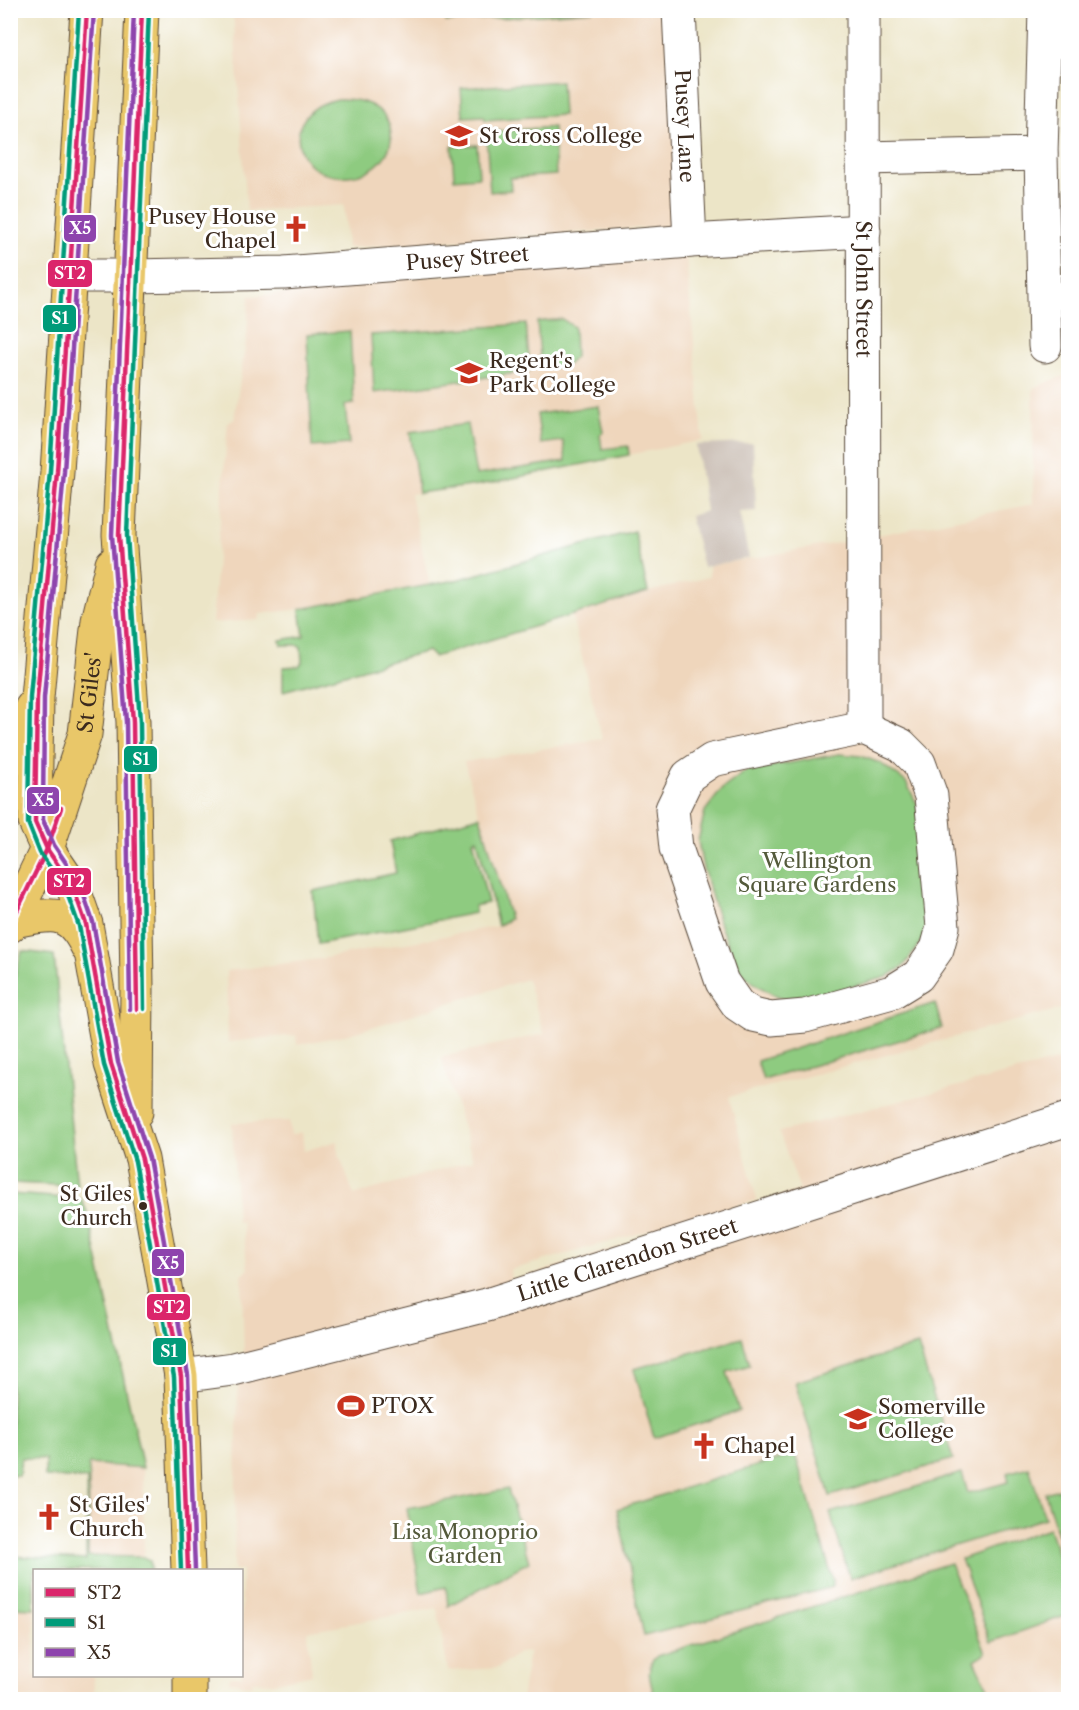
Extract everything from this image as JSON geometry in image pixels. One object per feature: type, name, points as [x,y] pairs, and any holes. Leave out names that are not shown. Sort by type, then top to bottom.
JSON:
[{"type":"main road","name":"St Giles'","points":[[87,10],[57,472],[37,698],[35,822],[47,849],[73,887],[86,924],[111,1064],[142,1159],[181,1376],[189,1569]]},
{"type":"main road","name":"St Giles'","points":[[135,1134],[133,722],[120,535],[142,10]]},
{"type":"main road","name":"St Giles'","points":[[12,924],[47,849],[85,734],[98,621],[120,535]]},
{"type":"main road","name":"St Giles'","points":[[10,760],[15,737],[37,698]]},
{"type":"main road","points":[[12,924],[50,915],[67,919],[79,930],[93,958]]},
{"type":"main road","points":[[190,1677],[190,1700]]},
{"type":"street","name":"Pusey Lane","points":[[679,10],[690,241]]},
{"type":"street","name":"St John Street","points":[[863,10],[864,728]]},
{"type":"street","points":[[1045,10],[1041,154],[1045,346]]},
{"type":"street","points":[[864,158],[1041,154]]},
{"type":"street","name":"Pusey Street","points":[[70,276],[284,273],[690,241],[864,231]]},
{"type":"street","points":[[864,728],[901,745],[919,763],[931,796],[943,927],[937,949],[918,975],[892,992],[805,1016],[771,1019],[753,1015],[738,1005],[722,982],[676,848],[672,809],[688,776],[712,760],[864,728]]},
{"type":"street","name":"Little Clarendon Street","points":[[181,1376],[233,1369],[487,1305],[1068,1119]]},
{"type":"shaded area","name":"St Cross College","points":[[233,11],[665,11],[685,225],[347,248],[344,205],[247,211]]},
{"type":"shaded area","name":"Regent's Park College","points":[[686,257],[703,440],[479,485],[410,494],[430,585],[260,614],[258,620],[212,623],[228,421],[234,420],[247,334],[249,296],[280,294],[369,281]]},
{"type":"shaded area","points":[[1068,374],[1068,1007],[729,1097],[757,1200],[510,1270],[511,1281],[800,1190],[779,1132],[1068,1058],[1068,1699],[521,1699],[529,1652],[518,1653],[498,1668],[448,1671],[437,1608],[307,1631],[312,1674],[273,1683],[253,1681],[252,1686],[229,1682],[230,1677],[243,1677],[243,1569],[234,1569],[238,1385],[244,1355],[242,1274],[248,1270],[242,1222],[237,1222],[232,1123],[289,1121],[291,1135],[302,1132],[304,1151],[337,1141],[340,1157],[354,1195],[473,1160],[441,1057],[544,1034],[527,979],[349,1034],[297,1045],[296,1035],[228,1042],[226,971],[320,959],[498,926],[510,919],[464,762],[602,739],[572,616],[648,592],[709,577],[709,566],[1033,504],[1033,388]]},
{"type":"shaded area","points":[[753,443],[756,511],[739,512],[749,558],[703,567],[690,516],[706,511],[696,445]]},
{"type":"shaded area","points":[[89,1464],[143,1468],[144,1557],[88,1556]]},
{"type":"shaded area","points":[[10,1607],[33,1608],[33,1677],[93,1677],[95,1699],[11,1699]]},
{"type":"green space","points":[[444,10],[593,11],[446,22]]},
{"type":"green space","points":[[561,81],[563,115],[485,120],[484,116],[463,117],[461,88]]},
{"type":"green space","points":[[338,99],[361,101],[377,109],[387,120],[391,134],[389,148],[381,161],[368,171],[349,176],[330,175],[315,168],[304,157],[299,144],[299,130],[306,117],[318,106]]},
{"type":"green space","points":[[553,127],[556,175],[510,178],[511,190],[490,192],[486,132]]},
{"type":"green space","points":[[477,145],[479,177],[454,179],[452,146]]},
{"type":"green space","points":[[562,319],[574,327],[575,357],[566,366],[541,368],[537,322]]},
{"type":"green space","points":[[526,324],[530,371],[374,393],[371,335]]},
{"type":"green space","points":[[350,331],[354,404],[345,405],[349,444],[312,447],[307,334]]},
{"type":"green space","points":[[598,406],[603,432],[600,435],[602,449],[628,446],[629,455],[479,485],[419,493],[410,432],[467,424],[476,475],[566,461],[563,441],[541,444],[537,414]]},
{"type":"green space","points":[[634,531],[648,592],[434,657],[428,651],[283,691],[283,667],[299,666],[302,662],[301,647],[281,645],[280,640],[304,636],[300,609],[456,580]]},
{"type":"green space","name":"Wellington Square Gardens","points":[[839,754],[861,756],[880,763],[906,782],[918,806],[927,917],[925,936],[904,966],[887,977],[796,1002],[772,994],[755,984],[739,970],[721,928],[703,868],[698,841],[705,811],[722,789],[746,771]]},
{"type":"green space","points":[[480,816],[510,919],[498,926],[477,839],[473,840],[488,903],[474,906],[475,913],[318,944],[313,891],[396,873],[390,841]]},
{"type":"green space","points":[[22,951],[54,955],[77,1186],[11,1183],[11,989]]},
{"type":"green space","points":[[935,1003],[942,1028],[763,1080],[757,1061]]},
{"type":"green space","points":[[11,1194],[81,1199],[88,1214],[143,1468],[89,1464],[88,1556],[144,1557],[150,1560],[151,1569],[33,1569],[33,1608],[11,1607],[11,1556],[86,1560],[87,1479],[45,1477],[45,1459],[21,1458],[19,1475],[11,1475]]},
{"type":"green space","points":[[742,1338],[750,1365],[727,1372],[739,1411],[654,1438],[634,1369]]},
{"type":"green space","points":[[918,1345],[953,1459],[830,1496],[795,1382]]},
{"type":"green space","points":[[795,1454],[833,1580],[833,1587],[644,1636],[617,1509]]},
{"type":"green space","points":[[1029,1467],[1045,1518],[850,1578],[830,1513],[962,1473],[968,1493],[1009,1482],[1007,1473]]},
{"type":"green space","name":"Lisa Monoprio Garden","points":[[508,1489],[529,1562],[448,1606],[446,1587],[421,1593],[407,1508]]},
{"type":"green space","points":[[1059,1489],[1068,1519],[1068,1567],[1045,1493]]},
{"type":"green space","points":[[1049,1528],[1068,1585],[1068,1615],[991,1642],[961,1559]]},
{"type":"green space","points":[[950,1563],[986,1653],[975,1660],[993,1699],[655,1699],[649,1671],[650,1665],[657,1656]]},
{"type":"transit line","name":"S1","points":[[79,10],[50,471],[30,697],[28,823],[40,853],[66,890],[79,926],[104,1065],[135,1161],[174,1377],[181,1569]]},
{"type":"transit line","name":"ST2","points":[[87,10],[57,472],[37,698],[35,822],[47,849],[73,887],[86,924],[111,1064],[142,1159],[181,1376],[188,1569]]},
{"type":"transit line","name":"X5","points":[[94,10],[64,472],[44,698],[43,820],[54,845],[80,884],[93,922],[118,1062],[149,1158],[188,1375],[195,1569]]},
{"type":"transit line","name":"X5","points":[[130,1009],[126,722],[112,535],[134,10]]},
{"type":"transit line","name":"ST2","points":[[137,1009],[133,722],[119,535],[142,10]]},
{"type":"transit line","name":"S1","points":[[144,1009],[140,722],[127,535],[149,10]]},
{"type":"transit line","name":"ST2","points":[[10,925],[47,849],[61,808]]},
{"type":"place","name":"St Cross College","points":[[459,136]]},
{"type":"place","name":"Pusey House Chapel","points":[[296,229]]},
{"type":"place","name":"Regent's Park College","points":[[469,373]]},
{"type":"place","name":"St Giles Church","points":[[143,1206]]},
{"type":"place","name":"PTOX","points":[[351,1406]]},
{"type":"place","name":"Somerville College","points":[[858,1419]]},
{"type":"place","name":"Chapel","points":[[704,1446]]},
{"type":"place","name":"St Giles' Church","points":[[49,1517]]}]
